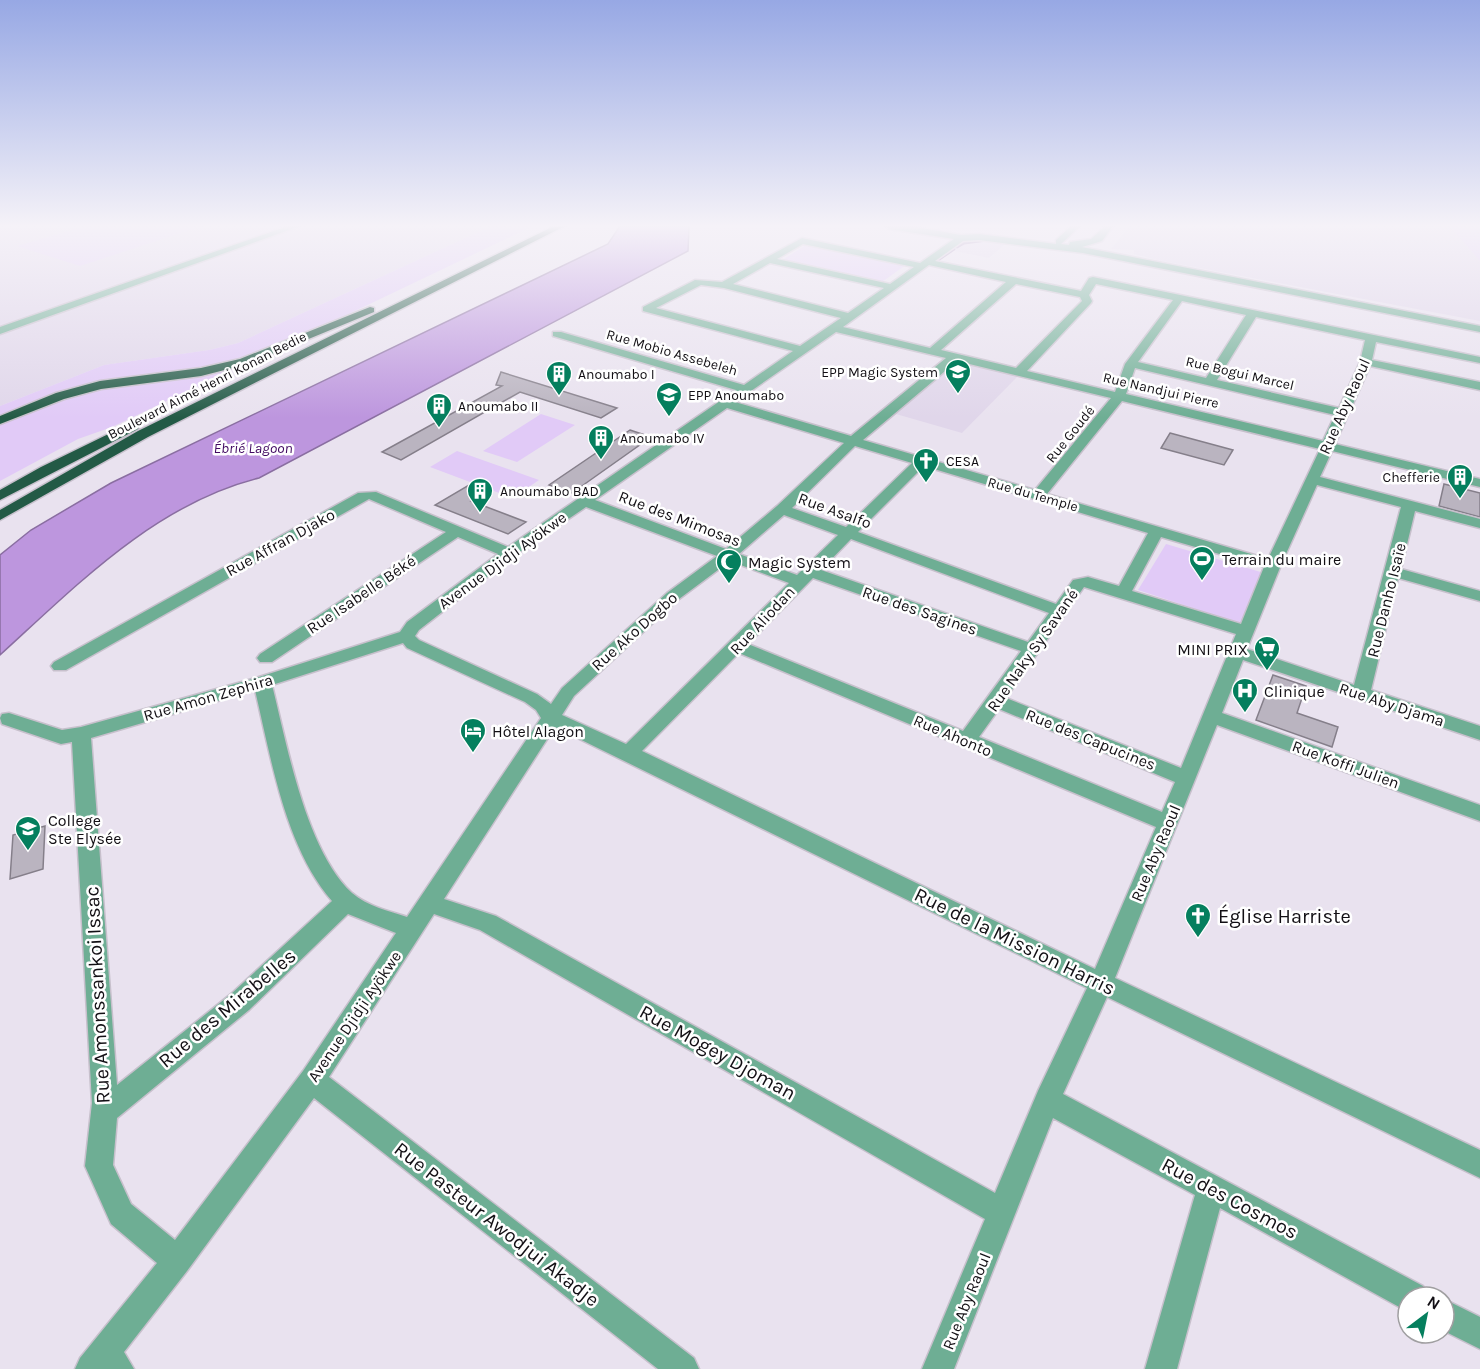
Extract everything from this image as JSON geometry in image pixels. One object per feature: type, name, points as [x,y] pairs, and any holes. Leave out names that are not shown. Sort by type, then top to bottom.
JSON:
[{"type":"highway","name":"Boulevard Aimé Henri Konan Bedie","points":[[0,496],[83,451],[411,290]]},
{"type":"highway","name":"Boulevard Aimé Henri Konan Bedie","points":[[0,516],[143,434],[433,290]]},
{"type":"highway","points":[[0,420],[60,396],[100,385],[201,372],[244,362],[378,306]]},
{"type":"street","points":[[0,331],[116,290]]},
{"type":"street","points":[[682,290],[647,309],[801,350]]},
{"type":"street","points":[[743,290],[850,317]]},
{"type":"street","name":"Avenue Djidji Ayökwe","points":[[406,636],[413,626],[509,553],[888,290]]},
{"type":"street","points":[[933,352],[1003,290]]},
{"type":"street","points":[[1056,290],[1084,295]]},
{"type":"street","points":[[1084,295],[1087,290]]},
{"type":"street","points":[[1140,290],[1480,360]]},
{"type":"street","points":[[1277,290],[1480,329]]},
{"type":"street","points":[[1018,372],[1087,301],[1084,295]]},
{"type":"street","name":"Rue Goudé","points":[[1038,496],[1120,395],[1131,364],[1179,298]]},
{"type":"street","points":[[1210,381],[1252,313]]},
{"type":"street","name":"Rue Nandjui Pierre","points":[[834,328],[1480,483]]},
{"type":"street","name":"Rue Mobio Assebeleh","points":[[557,334],[745,389]]},
{"type":"street","name":"Rue Aby Raoul","points":[[938,1369],[1047,1100],[1101,983],[1273,565],[1366,362],[1371,338]]},
{"type":"street","name":"Rue Asalfo","points":[[954,357],[853,441],[782,509],[1058,610]]},
{"type":"street","points":[[1366,362],[1480,386]]},
{"type":"street","name":"Rue Bogui Marcel","points":[[1131,364],[1343,413]]},
{"type":"street","name":"Rue du Temple","points":[[724,403],[1273,565]]},
{"type":"street","name":"Rue Aliodan","points":[[629,753],[738,646],[803,576],[921,462]]},
{"type":"street","points":[[1311,479],[1480,524]]},
{"type":"street","name":"Rue Affran Djako","points":[[60,666],[363,496],[371,495],[509,553]]},
{"type":"street","name":"Rue des Mimosas","points":[[584,501],[728,555],[803,576]]},
{"type":"street","name":"Rue Danho Isaïe","points":[[1361,694],[1394,572],[1409,505]]},
{"type":"street","name":"Rue Ako Dogbo","points":[[550,717],[568,692],[673,596],[728,555],[782,509]]},
{"type":"street","name":"Rue Isabelle Béké","points":[[266,658],[457,531]]},
{"type":"street","points":[[1123,593],[1157,531]]},
{"type":"street","points":[[1394,572],[1480,596]]},
{"type":"street","name":"Rue des Sagines","points":[[803,576],[1032,649]]},
{"type":"street","name":"Rue Naky Sy Savané","points":[[966,741],[1079,583],[1088,582],[1245,631]]},
{"type":"street","points":[[406,636],[413,644],[531,698],[543,706],[550,717]]},
{"type":"street","name":"Rue Amon Zephira","points":[[9,719],[61,737],[81,734],[262,682],[406,636]]},
{"type":"street","name":"Rue Ahonto","points":[[738,646],[1168,824]]},
{"type":"street","name":"Rue Aby Djama","points":[[1237,652],[1480,733]]},
{"type":"street","points":[[262,682],[287,782],[308,841],[329,884],[346,902],[412,930]]},
{"type":"street","name":"Rue des Capucines","points":[[996,701],[1186,778]]},
{"type":"street","name":"Rue Koffi Julien","points":[[1211,716],[1480,813]]},
{"type":"street","name":"Avenue Djidji Ayökwe","points":[[104,1364],[177,1261],[312,1080],[550,717]]},
{"type":"street","name":"Rue de la Mission Harris","points":[[550,717],[1480,1164]]},
{"type":"street","name":"Rue Amonssankoi Issac","points":[[81,734],[105,1111],[99,1166],[122,1214],[177,1261]]},
{"type":"street","name":"Rue des Mirabelles","points":[[105,1111],[240,1002],[346,902]]},
{"type":"street","name":"Rue Mogey Djoman","points":[[429,903],[488,923],[1002,1213]]},
{"type":"street","name":"Rue Pasteur Awodjui Akadje","points":[[312,1080],[683,1369]]},
{"type":"street","name":"Rue des Cosmos","points":[[1047,1100],[1396,1288]]},
{"type":"street","points":[[1161,1369],[1211,1188]]},
{"type":"street","points":[[1456,1321],[1480,1334]]},
{"type":"shaded area","points":[[0,290],[353,290],[238,343],[209,350],[104,365],[0,406]]},
{"type":"shaded area","points":[[353,290],[399,290],[112,427],[78,439],[0,481],[0,406],[104,365],[209,350],[238,343]]},
{"type":"shaded area","points":[[1315,290],[1480,290],[1480,321]]},
{"type":"shaded area","name":"EPP Magic System","points":[[956,361],[1018,376],[962,433],[896,414]]},
{"type":"shaded area","points":[[541,414],[575,425],[517,462],[483,451]]},
{"type":"shaded area","points":[[457,451],[539,480],[513,498],[430,467]]},
{"type":"shaded area","name":"Terrain du maire","points":[[1166,544],[1264,573],[1241,624],[1138,590]]},
{"type":"water","name":"Ébrié Lagoon","points":[[513,290],[615,290],[259,478],[221,490],[185,507],[119,550],[58,601],[0,655],[0,555],[31,530],[111,483]]},
{"type":"building","points":[[501,372],[617,408],[601,418],[520,392],[401,460],[382,452],[502,386],[496,385]]},
{"type":"building","name":"Anoumabo IV","points":[[630,430],[651,437],[572,493],[549,485]]},
{"type":"building","points":[[1170,433],[1233,450],[1224,465],[1161,448]]},
{"type":"building","name":"Chefferie","points":[[1444,484],[1480,493],[1480,517],[1439,506]]},
{"type":"building","name":"Anoumabo BAD","points":[[469,485],[486,491],[471,501],[526,522],[508,534],[435,505]]},
{"type":"building","points":[[1273,675],[1306,686],[1297,713],[1338,727],[1332,747],[1256,720]]},
{"type":"building","name":"College Ste Elysée","points":[[45,826],[43,869],[10,879],[13,835]]},
{"type":"place","name":"EPP Magic System","points":[[958,395]]},
{"type":"place","name":"Anoumabo I","points":[[559,397]]},
{"type":"place","name":"EPP Anoumabo","points":[[669,418]]},
{"type":"place","name":"Anoumabo II","points":[[439,429]]},
{"type":"place","name":"Anoumabo IV","points":[[601,461]]},
{"type":"place","name":"CESA","points":[[926,484]]},
{"type":"place","name":"Chefferie","points":[[1460,500]]},
{"type":"place","name":"Anoumabo BAD","points":[[480,514]]},
{"type":"place","name":"Terrain du maire","points":[[1202,582]]},
{"type":"place","name":"Magic System","points":[[729,585]]},
{"type":"place","name":"MINI PRIX","points":[[1267,672]]},
{"type":"place","name":"Clinique","points":[[1245,714]]},
{"type":"place","name":"Hôtel Alagon","points":[[473,754]]},
{"type":"place","name":"College Ste Elysée","points":[[28,852]]},
{"type":"place","name":"Église Harriste","points":[[1198,939]]}]
